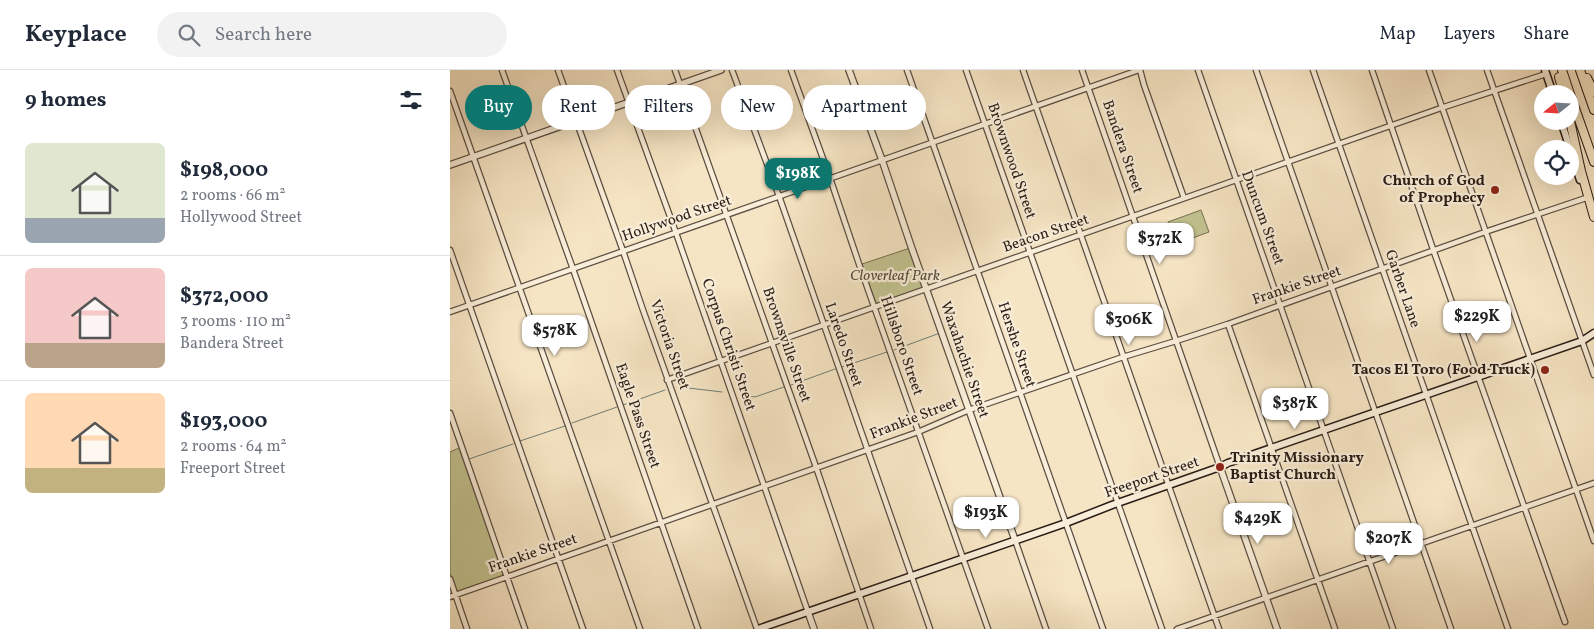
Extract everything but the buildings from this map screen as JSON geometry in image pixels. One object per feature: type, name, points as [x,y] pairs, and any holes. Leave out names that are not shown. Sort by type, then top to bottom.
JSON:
[{"type":"highway","points":[[1560,70],[1562,85]]},
{"type":"highway","points":[[1560,70],[1566,85]]},
{"type":"highway","points":[[1582,70],[1594,92]]},
{"type":"highway","points":[[1582,70],[1594,110]]},
{"type":"highway","points":[[1579,120],[1594,162]]},
{"type":"highway","points":[[1572,130],[1580,171],[1594,217]]},
{"type":"main road","points":[[1546,72],[1550,85]]},
{"type":"main road","points":[[1564,130],[1594,221]]},
{"type":"main road","name":"Freeport Street","points":[[1582,341],[1594,333]]},
{"type":"main road","name":"Freeport Street","points":[[757,629],[1066,523],[1228,463],[1582,341],[1594,340]]},
{"type":"street","name":"Eagle Pass Street","points":[[502,70],[698,629]]},
{"type":"street","name":"Victoria Street","points":[[558,70],[563,85]]},
{"type":"street","name":"Corpus Christi Street","points":[[617,70],[625,93]]},
{"type":"street","name":"Brownsville Street","points":[[675,70],[728,214],[870,629]]},
{"type":"street","points":[[677,85],[721,70]]},
{"type":"street","name":"Laredo Street","points":[[732,70],[779,196],[930,629]]},
{"type":"street","name":"Hillsboro Street","points":[[790,70],[830,178],[988,629]]},
{"type":"street","name":"Waxahachie Street","points":[[849,70],[1046,629]]},
{"type":"street","name":"Hershe Street","points":[[907,70],[1103,629]]},
{"type":"street","name":"Brownwood Street","points":[[966,70],[1162,629]]},
{"type":"street","points":[[1023,70],[1219,629]]},
{"type":"street","name":"Bandera Street","points":[[1082,70],[1277,629]]},
{"type":"street","points":[[1140,70],[1184,198]]},
{"type":"street","name":"Hollywood Street","points":[[450,312],[1140,70]]},
{"type":"street","name":"Duncum Street","points":[[1198,70],[1393,629]]},
{"type":"street","points":[[1256,70],[1451,629]]},
{"type":"street","name":"Garber Lane","points":[[1313,70],[1508,629]]},
{"type":"street","points":[[1372,70],[1434,252],[1565,622]]},
{"type":"street","points":[[1429,70],[1594,541]]},
{"type":"street","points":[[1487,70],[1594,375]]},
{"type":"street","name":"Beacon Street","points":[[667,380],[1441,108],[1494,92],[1546,72]]},
{"type":"street","points":[[450,91],[640,629]]},
{"type":"street","points":[[450,165],[550,130]]},
{"type":"street","name":"Victoria Street","points":[[579,130],[757,629]]},
{"type":"street","name":"Corpus Christi Street","points":[[638,130],[814,629]]},
{"type":"street","name":"Frankie Street","points":[[450,597],[918,432],[969,410],[1123,357],[1228,324],[1586,198]]},
{"type":"street","points":[[450,250],[583,629]]},
{"type":"street","points":[[1228,324],[1335,629]]},
{"type":"street","points":[[450,413],[525,629]]},
{"type":"street","points":[[1177,629],[1594,483]]},
{"type":"street","points":[[450,579],[467,629]]},
{"type":"green space","points":[[1201,210],[1209,232],[1176,244],[1168,222]]},
{"type":"green space","name":"Cloverleaf Park","points":[[910,248],[923,289],[879,305],[876,303],[862,264]]},
{"type":"green space","points":[[459,448],[503,573],[502,576],[458,591],[450,573],[450,452]]},
{"type":"waterway","points":[[894,350],[940,333]]},
{"type":"waterway","points":[[842,367],[887,352]]},
{"type":"waterway","points":[[791,385],[835,369]]},
{"type":"waterway","points":[[680,387],[722,392]]},
{"type":"waterway","points":[[742,395],[755,397],[784,387]]},
{"type":"waterway","points":[[623,405],[665,390]]},
{"type":"waterway","points":[[572,423],[617,407]]},
{"type":"waterway","points":[[520,441],[565,426]]},
{"type":"waterway","points":[[469,459],[513,444]]},
{"type":"place","name":"Church of God of Prophecy","points":[[1495,190]]},
{"type":"place","name":"Tacos El Toro (Food Truck)","points":[[1545,370]]},
{"type":"place","name":"Trinity Missionary Baptist Church","points":[[1220,467]]}]
